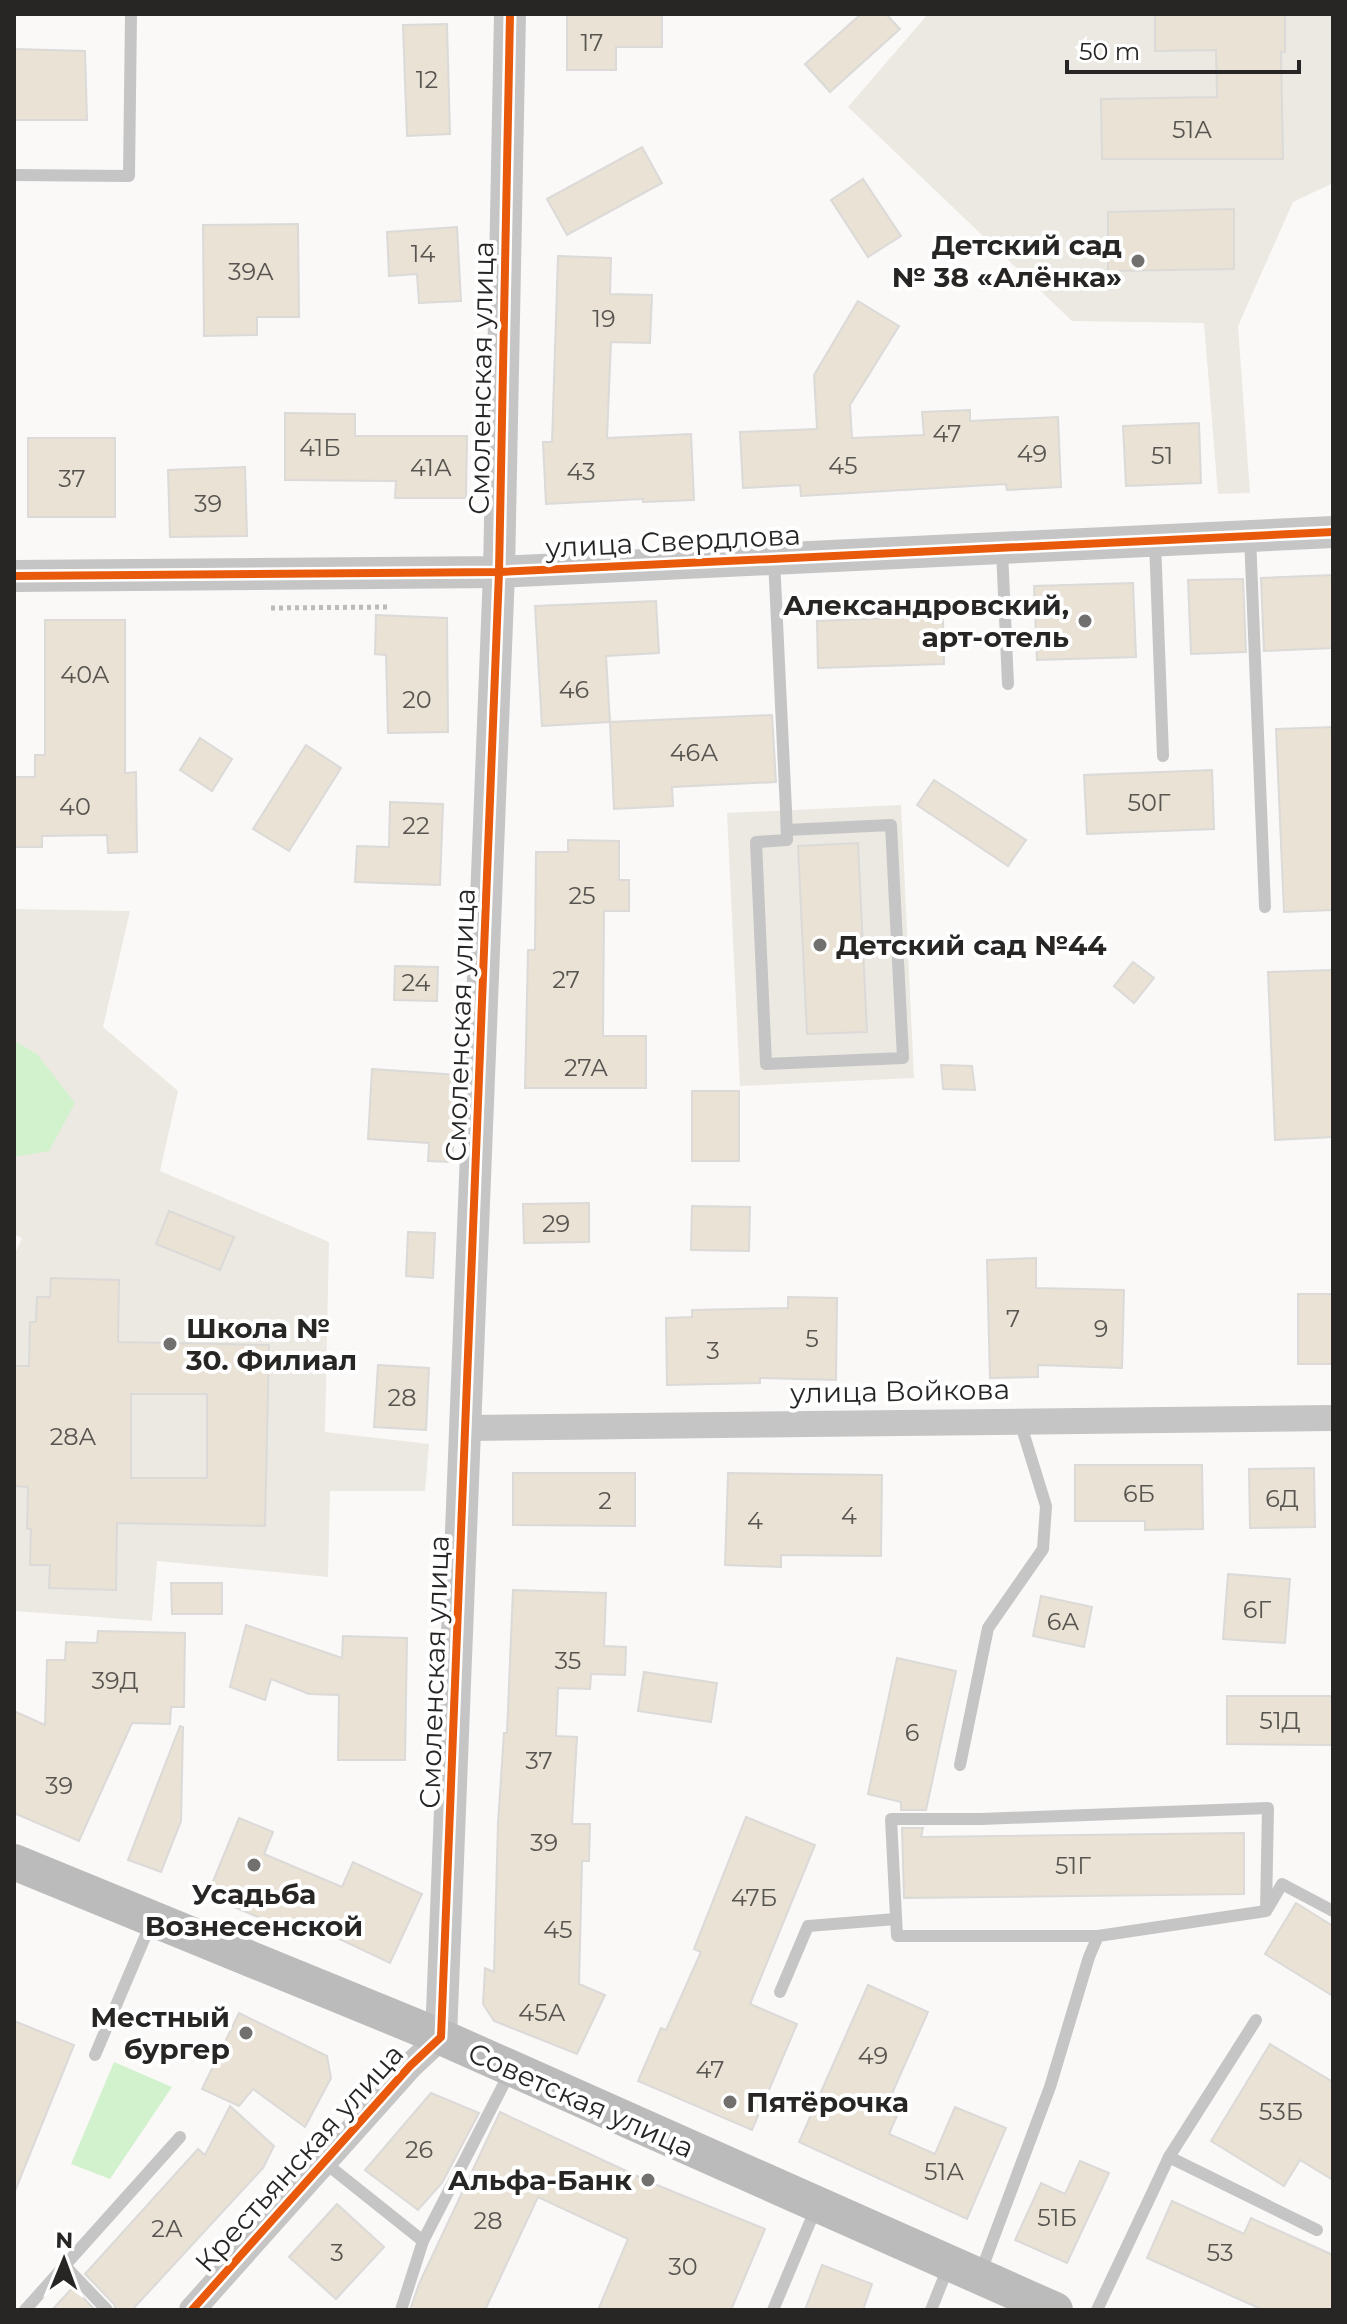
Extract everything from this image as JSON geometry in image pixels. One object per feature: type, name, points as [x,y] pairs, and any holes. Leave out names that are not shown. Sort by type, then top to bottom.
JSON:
[{"type":"main road","name":"Советская улица","points":[[14,1862],[441,2037],[1046,2308]]},
{"type":"street","name":"Смоленская улица","points":[[441,2037],[499,572],[510,14]]},
{"type":"street","name":"улица Свердлова","points":[[14,576],[499,572],[1333,532]]},
{"type":"street","name":"улица Войкова","points":[[467,1428],[1333,1418]]},
{"type":"street","name":"Крестьянская улица","points":[[192,2310],[410,2066],[441,2037]]},
{"type":"lane","points":[[14,175],[129,176],[131,14]]},
{"type":"lane","points":[[1250,536],[1265,907]]},
{"type":"lane","points":[[1155,541],[1163,756]]},
{"type":"lane","points":[[1002,548],[1008,684]]},
{"type":"lane","points":[[774,559],[787,840],[756,842],[766,1064],[903,1058],[891,825],[787,830]]},
{"type":"lane","points":[[960,1765],[988,1628],[1043,1549],[1046,1506],[1020,1422]]},
{"type":"lane","points":[[1268,1808],[1266,1911],[1098,1936],[897,1936],[891,1819],[982,1819],[1268,1808]]},
{"type":"lane","points":[[1266,1911],[1282,1884],[1333,1911]]},
{"type":"lane","points":[[780,1992],[808,1926],[896,1919]]},
{"type":"lane","points":[[95,2055],[152,1920]]},
{"type":"lane","points":[[931,2310],[964,2270],[1050,2087],[1098,1936]]},
{"type":"lane","points":[[1097,2310],[1169,2157],[1256,2020]]},
{"type":"lane","points":[[401,2310],[423,2241],[512,2069]]},
{"type":"lane","points":[[25,2310],[180,2137]]},
{"type":"lane","points":[[1169,2157],[1317,2230]]},
{"type":"lane","points":[[324,2162],[423,2241]]},
{"type":"lane","points":[[773,2310],[818,2205]]},
{"type":"lane","points":[[65,2266],[107,2310]]},
{"type":"shaded area","name":"Детский сад № 38 «Алёнка»","points":[[928,14],[1333,14],[1333,183],[1293,202],[1238,326],[1250,493],[1218,494],[1204,323],[1072,321],[848,107]]},
{"type":"shaded area","name":"Детский сад №44","points":[[901,805],[914,1078],[740,1086],[727,813]]},
{"type":"shaded area","name":"Школа № 30. Филиал","points":[[14,909],[130,911],[103,1027],[178,1091],[160,1171],[329,1242],[325,1432],[429,1444],[425,1491],[330,1491],[328,1577],[157,1561],[152,1621],[14,1611],[14,1256],[22,1238],[14,1234]]},
{"type":"green space","points":[[14,1041],[37,1054],[75,1103],[49,1151],[14,1157]]},
{"type":"green space","points":[[114,2062],[172,2087],[110,2179],[71,2164]]},
{"type":"building","points":[[567,14],[662,14],[662,47],[616,47],[616,70],[567,70]]},
{"type":"building","points":[[861,14],[886,14],[900,29],[830,92],[805,64]]},
{"type":"building","points":[[1155,14],[1285,14],[1285,52],[1281,52],[1283,159],[1102,159],[1101,99],[1217,97],[1216,50],[1155,51]]},
{"type":"building","points":[[447,24],[450,134],[407,136],[403,25]]},
{"type":"building","points":[[14,49],[85,51],[87,120],[14,120]]},
{"type":"building","points":[[642,147],[662,183],[567,235],[547,199]]},
{"type":"building","points":[[863,179],[901,236],[868,257],[831,200]]},
{"type":"building","points":[[1234,209],[1234,269],[1108,271],[1108,212]]},
{"type":"building","points":[[298,224],[299,317],[257,317],[257,335],[204,336],[203,225]]},
{"type":"building","points":[[457,227],[461,301],[419,303],[417,274],[389,276],[387,232]]},
{"type":"building","points":[[558,256],[611,258],[610,294],[652,295],[650,343],[611,342],[607,438],[691,434],[694,500],[546,504],[543,442],[552,442]]},
{"type":"building","points":[[858,301],[899,326],[850,405],[852,438],[924,435],[922,412],[970,410],[970,421],[1058,417],[1061,487],[1007,490],[1006,484],[801,496],[800,485],[743,488],[740,432],[817,429],[814,375]]},
{"type":"building","points":[[285,413],[355,414],[355,436],[467,436],[466,498],[395,498],[396,481],[285,480]]},
{"type":"building","points":[[1199,423],[1201,483],[1126,486],[1123,426]]},
{"type":"building","points":[[28,438],[115,438],[115,517],[28,517]]},
{"type":"building","points":[[245,467],[247,536],[170,537],[168,470]]},
{"type":"building","points":[[1333,575],[1333,648],[1264,651],[1261,578]]},
{"type":"building","points":[[1243,579],[1246,652],[1191,654],[1188,580]]},
{"type":"building","name":"Александровский, арт-отель","points":[[1133,583],[1136,657],[1037,660],[1034,586]]},
{"type":"building","points":[[656,601],[659,653],[606,656],[610,722],[542,726],[535,606]]},
{"type":"building","points":[[376,615],[447,618],[448,732],[388,733],[386,655],[375,654]]},
{"type":"building","points":[[943,616],[944,664],[818,668],[817,621]]},
{"type":"building","points":[[45,620],[125,620],[125,773],[136,772],[137,852],[108,853],[107,835],[42,836],[42,847],[14,847],[14,777],[35,777],[35,755],[45,755]]},
{"type":"building","points":[[772,715],[776,782],[672,787],[673,806],[614,809],[610,722]]},
{"type":"building","points":[[1333,727],[1333,910],[1284,912],[1276,729]]},
{"type":"building","points":[[200,738],[232,759],[212,791],[180,770]]},
{"type":"building","points":[[306,745],[341,768],[289,851],[253,829]]},
{"type":"building","points":[[1212,770],[1214,829],[1087,834],[1084,775]]},
{"type":"building","points":[[934,780],[1026,840],[1008,866],[917,805]]},
{"type":"building","points":[[390,802],[443,804],[440,885],[355,882],[357,846],[389,847]]},
{"type":"building","points":[[568,840],[619,841],[619,880],[629,880],[629,911],[604,911],[603,1036],[646,1036],[646,1088],[525,1088],[528,950],[535,950],[536,852],[568,852]]},
{"type":"building","points":[[858,843],[867,1032],[807,1034],[798,846]]},
{"type":"building","points":[[1133,962],[1154,978],[1134,1003],[1114,986]]},
{"type":"building","points":[[395,966],[438,967],[437,1001],[394,1000]]},
{"type":"building","points":[[1333,970],[1333,1137],[1275,1140],[1268,972]]},
{"type":"building","points":[[941,1065],[972,1066],[975,1090],[943,1089]]},
{"type":"building","points":[[372,1069],[458,1075],[452,1162],[428,1161],[429,1143],[368,1139]]},
{"type":"building","points":[[692,1091],[739,1091],[739,1161],[692,1161]]},
{"type":"building","points":[[589,1203],[589,1242],[524,1243],[523,1204]]},
{"type":"building","points":[[692,1206],[750,1207],[749,1251],[691,1250]]},
{"type":"building","points":[[169,1211],[234,1237],[220,1270],[156,1244]]},
{"type":"building","points":[[408,1232],[435,1233],[433,1278],[406,1276]]},
{"type":"building","points":[[1036,1258],[1036,1288],[1124,1290],[1122,1368],[1038,1365],[1038,1377],[990,1378],[987,1260]]},
{"type":"building","points":[[51,1278],[119,1280],[118,1342],[269,1345],[265,1526],[117,1523],[116,1590],[49,1588],[50,1565],[30,1565],[28,1487],[14,1486],[14,1366],[29,1366],[30,1322],[36,1322],[37,1297],[50,1297]],"holes":[[[131,1394],[207,1394],[207,1478],[131,1478]]]},
{"type":"building","points":[[1298,1294],[1333,1294],[1333,1364],[1298,1364]]},
{"type":"building","points":[[788,1297],[837,1298],[836,1380],[760,1378],[760,1383],[667,1385],[666,1318],[692,1317],[692,1310],[788,1308]]},
{"type":"building","points":[[378,1365],[429,1368],[426,1430],[374,1427]]},
{"type":"building","points":[[1075,1465],[1202,1465],[1203,1529],[1145,1530],[1145,1521],[1075,1521]]},
{"type":"building","points":[[1314,1468],[1315,1527],[1250,1528],[1249,1469]]},
{"type":"building","points":[[513,1473],[635,1473],[635,1526],[513,1525]]},
{"type":"building","points":[[728,1473],[882,1475],[881,1556],[781,1555],[781,1567],[725,1565]]},
{"type":"building","points":[[1228,1574],[1290,1579],[1285,1643],[1223,1639]]},
{"type":"building","points":[[171,1583],[222,1583],[222,1614],[172,1614]]},
{"type":"building","points":[[513,1590],[606,1593],[604,1646],[626,1647],[625,1675],[591,1674],[590,1689],[558,1688],[556,1736],[577,1737],[572,1824],[590,1824],[589,1861],[582,1861],[579,1984],[605,1995],[577,2054],[494,2021],[483,2004],[485,1968],[494,1972],[498,1823],[504,1733],[507,1733]]},
{"type":"building","points":[[1041,1596],[1092,1607],[1084,1647],[1033,1636]]},
{"type":"building","points":[[246,1625],[342,1658],[343,1636],[407,1638],[405,1760],[338,1760],[339,1695],[309,1694],[271,1679],[265,1700],[230,1687]]},
{"type":"building","points":[[98,1631],[185,1633],[184,1707],[171,1707],[170,1724],[132,1723],[79,1841],[14,1813],[14,1711],[45,1725],[47,1660],[65,1660],[66,1642],[97,1643]]},
{"type":"building","points":[[897,1658],[956,1671],[926,1810],[901,1810],[901,1802],[868,1794]]},
{"type":"building","points":[[644,1672],[717,1683],[711,1722],[638,1711]]},
{"type":"building","points":[[1227,1696],[1333,1696],[1333,1745],[1227,1744]]},
{"type":"building","points":[[180,1726],[183,1727],[181,1821],[161,1872],[128,1860]]},
{"type":"building","points":[[746,1817],[815,1845],[750,2004],[797,2024],[752,2130],[638,2081],[661,2028],[666,2030],[701,1952],[694,1949]]},
{"type":"building","points":[[239,1818],[273,1832],[264,1854],[342,1887],[353,1862],[422,1894],[390,1963],[295,1918],[290,1930],[207,1896]]},
{"type":"building","points":[[902,1828],[923,1828],[921,1837],[1244,1833],[1244,1894],[904,1898]]},
{"type":"building","points":[[1296,1903],[1333,1926],[1333,1996],[1265,1954]]},
{"type":"building","points":[[868,1985],[928,2012],[890,2098],[902,2104],[889,2134],[935,2154],[955,2107],[1006,2128],[967,2219],[799,2142]]},
{"type":"building","points":[[239,2013],[327,2056],[331,2078],[305,2127],[253,2089],[239,2106],[202,2089]]},
{"type":"building","points":[[14,2021],[74,2045],[15,2191],[14,2191]]},
{"type":"building","points":[[1270,2044],[1333,2082],[1333,2180],[1300,2160],[1284,2186],[1211,2141]]},
{"type":"building","points":[[431,2093],[479,2113],[442,2183],[418,2210],[365,2170]]},
{"type":"building","points":[[230,2106],[274,2146],[263,2168],[132,2310],[116,2310],[85,2274],[198,2149],[205,2155]]},
{"type":"building","points":[[500,2112],[652,2183],[765,2229],[731,2310],[598,2310],[628,2239],[538,2197],[485,2310],[410,2310],[419,2284]]},
{"type":"building","points":[[1080,2161],[1109,2173],[1067,2263],[1015,2240],[1041,2183],[1065,2194]]},
{"type":"building","points":[[1172,2201],[1244,2234],[1251,2218],[1333,2255],[1333,2310],[1263,2310],[1147,2258]]},
{"type":"building","points":[[337,2204],[384,2247],[336,2299],[289,2257]]},
{"type":"building","points":[[822,2265],[872,2284],[863,2310],[805,2310]]},
{"type":"building","points":[[73,2287],[95,2310],[52,2310]]},
{"type":"cycle path","points":[[192,2310],[410,2066],[441,2037],[499,572],[510,14]]},
{"type":"cycle path","points":[[14,576],[499,572],[1333,532]]},
{"type":"place","name":"Детский сад № 38 «Алёнка»","points":[[1138,261]]},
{"type":"place","name":"Александровский, арт-отель","points":[[1085,621]]},
{"type":"place","name":"Детский сад №44","points":[[820,945]]},
{"type":"place","name":"Школа № 30. Филиал","points":[[170,1344]]},
{"type":"place","name":"Усадьба Вознесенской","points":[[254,1865]]},
{"type":"place","name":"Местный бургер","points":[[246,2033]]},
{"type":"place","name":"Пятёрочка","points":[[730,2102]]},
{"type":"place","name":"Альфа-Банк","points":[[648,2180]]}]
